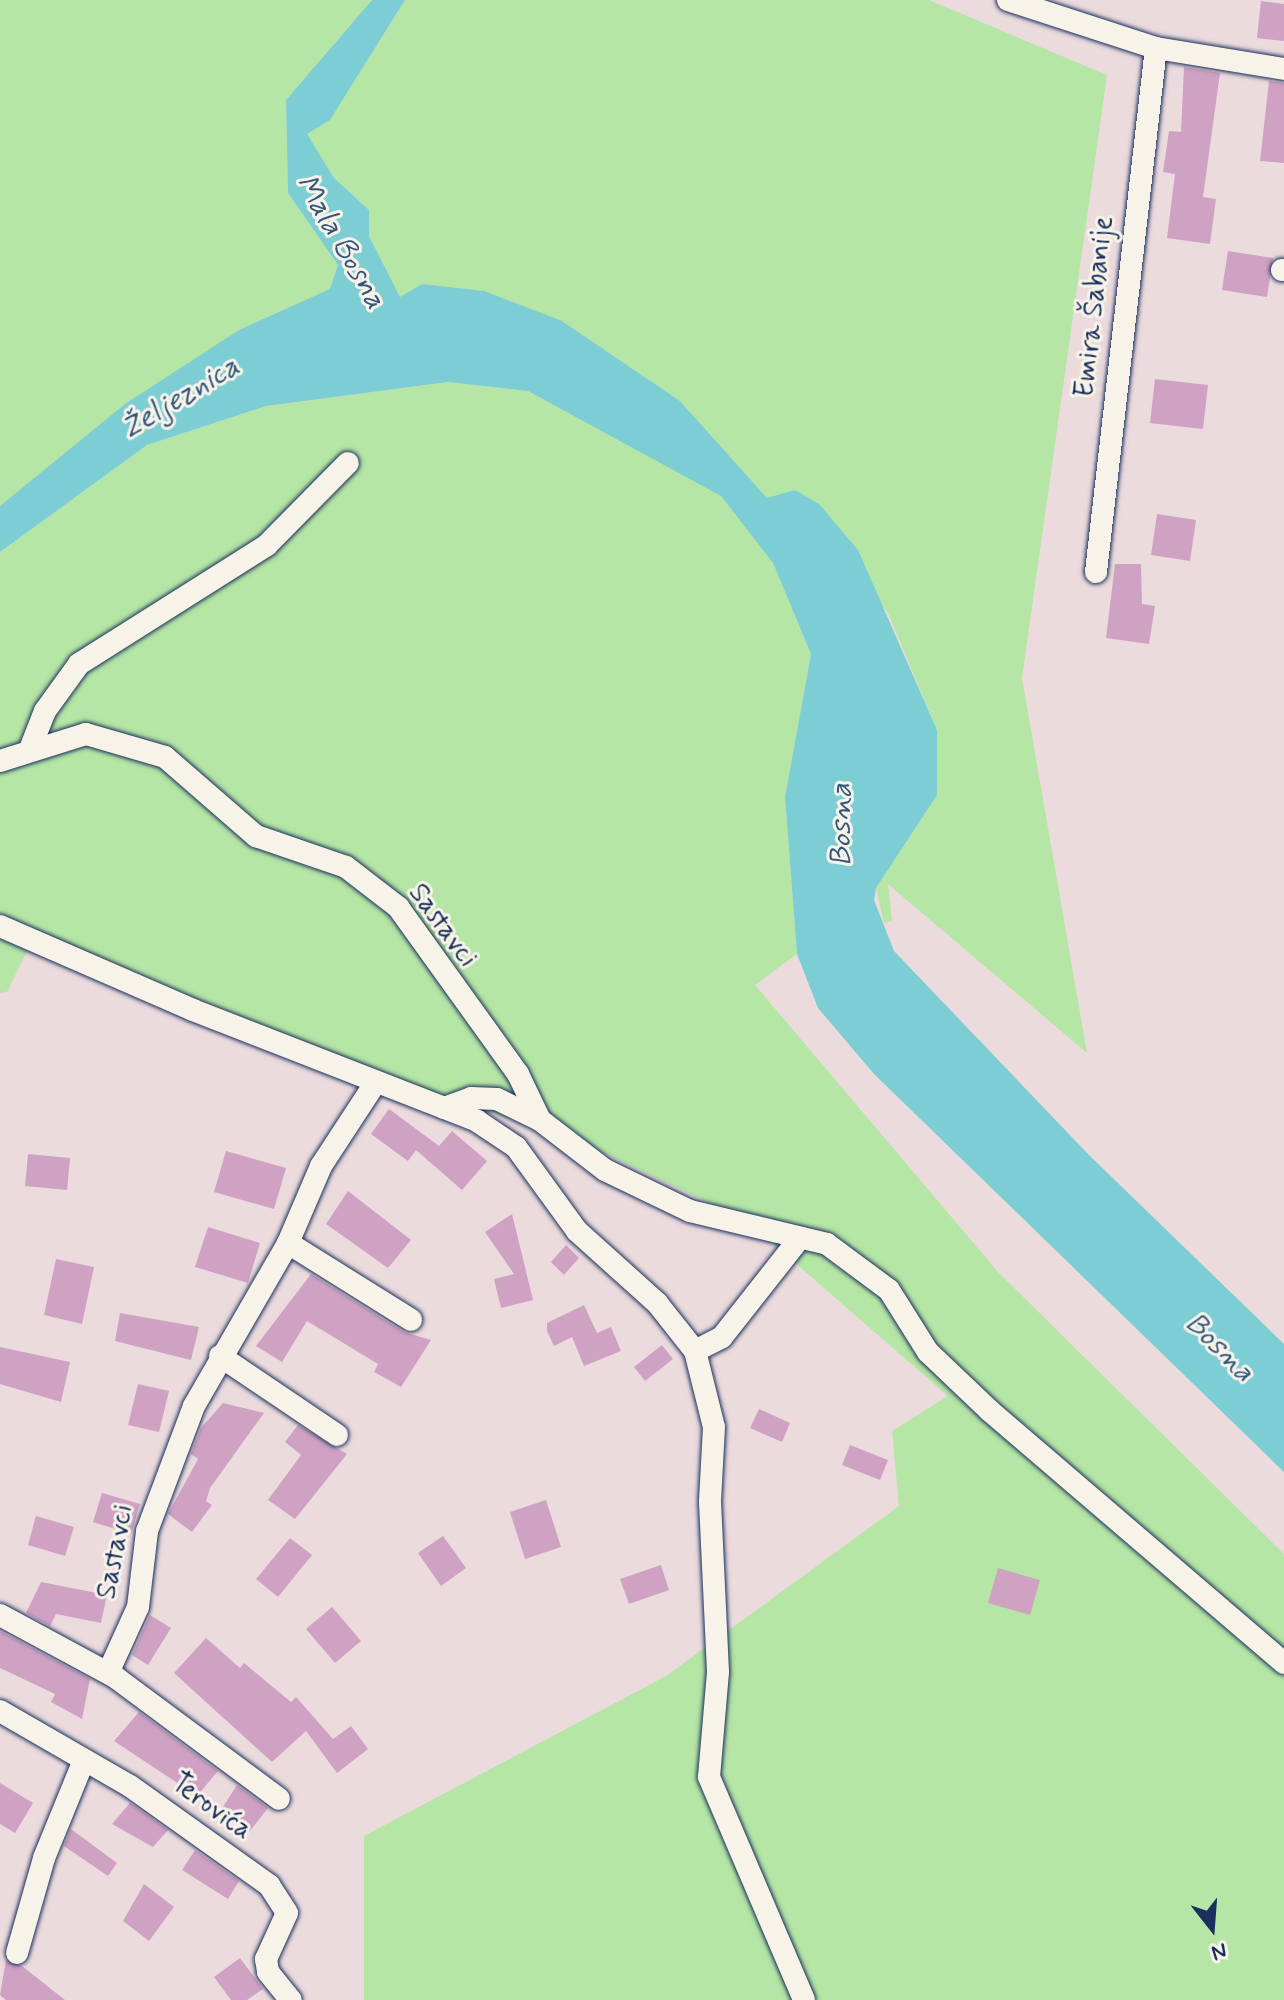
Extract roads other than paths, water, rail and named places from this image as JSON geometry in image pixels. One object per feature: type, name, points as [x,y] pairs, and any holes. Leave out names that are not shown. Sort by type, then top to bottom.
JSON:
[{"type":"street","points":[[1008,0],[1156,48],[1284,69]]},
{"type":"street","name":"Emira Šabanije","points":[[1096,572],[1156,48]]},
{"type":"street","points":[[30,749],[45,711],[79,664],[267,545],[348,463]]},
{"type":"street","name":"Sastavci","points":[[0,761],[30,749],[86,734],[165,757],[256,836],[346,867],[398,907],[518,1074],[540,1120]]},
{"type":"street","points":[[0,926],[444,1108],[516,1147],[577,1231],[657,1303],[695,1351],[714,1427],[710,1502],[718,1672],[709,1777],[804,2000]]},
{"type":"street","name":"Sastavci","points":[[108,1673],[142,1596],[154,1507],[220,1356],[288,1243],[321,1166],[376,1082]]},
{"type":"street","points":[[444,1108],[471,1098],[497,1099],[540,1120],[605,1170],[690,1211],[827,1244],[889,1290],[928,1352],[990,1411],[1284,1663]]},
{"type":"street","points":[[695,1351],[722,1337],[800,1238]]},
{"type":"street","points":[[288,1243],[411,1320]]},
{"type":"street","points":[[220,1356],[337,1435]]},
{"type":"street","name":"Terovića","points":[[0,1615],[108,1673],[279,1799]]},
{"type":"street","name":"Terovića","points":[[0,1711],[130,1786],[285,1902],[284,1924],[266,1959],[268,1972],[291,2000]]},
{"type":"street","points":[[17,1953],[44,1858],[84,1760]]},
{"type":"water","points":[[372,0],[405,0],[330,120],[307,134],[334,178],[369,210],[369,236],[400,297],[422,284],[484,291],[562,321],[680,401],[767,498],[795,490],[819,504],[858,550],[937,730],[937,795],[876,888],[874,900],[894,951],[1088,1154],[1284,1344],[1284,1472],[874,1074],[818,1008],[797,954],[785,797],[811,654],[773,563],[721,496],[528,391],[448,382],[266,406],[147,445],[0,552],[0,506],[125,404],[239,330],[330,289],[338,265],[288,193],[286,100]]},
{"type":"water label","name":"Mala Bosna","points":[[340,242]]},
{"type":"water label","name":"Željeznica","points":[[181,398]]},
{"type":"water label","name":"Bosna","points":[[842,825]]},
{"type":"water label","name":"Bosna","points":[[1219,1348]]}]
